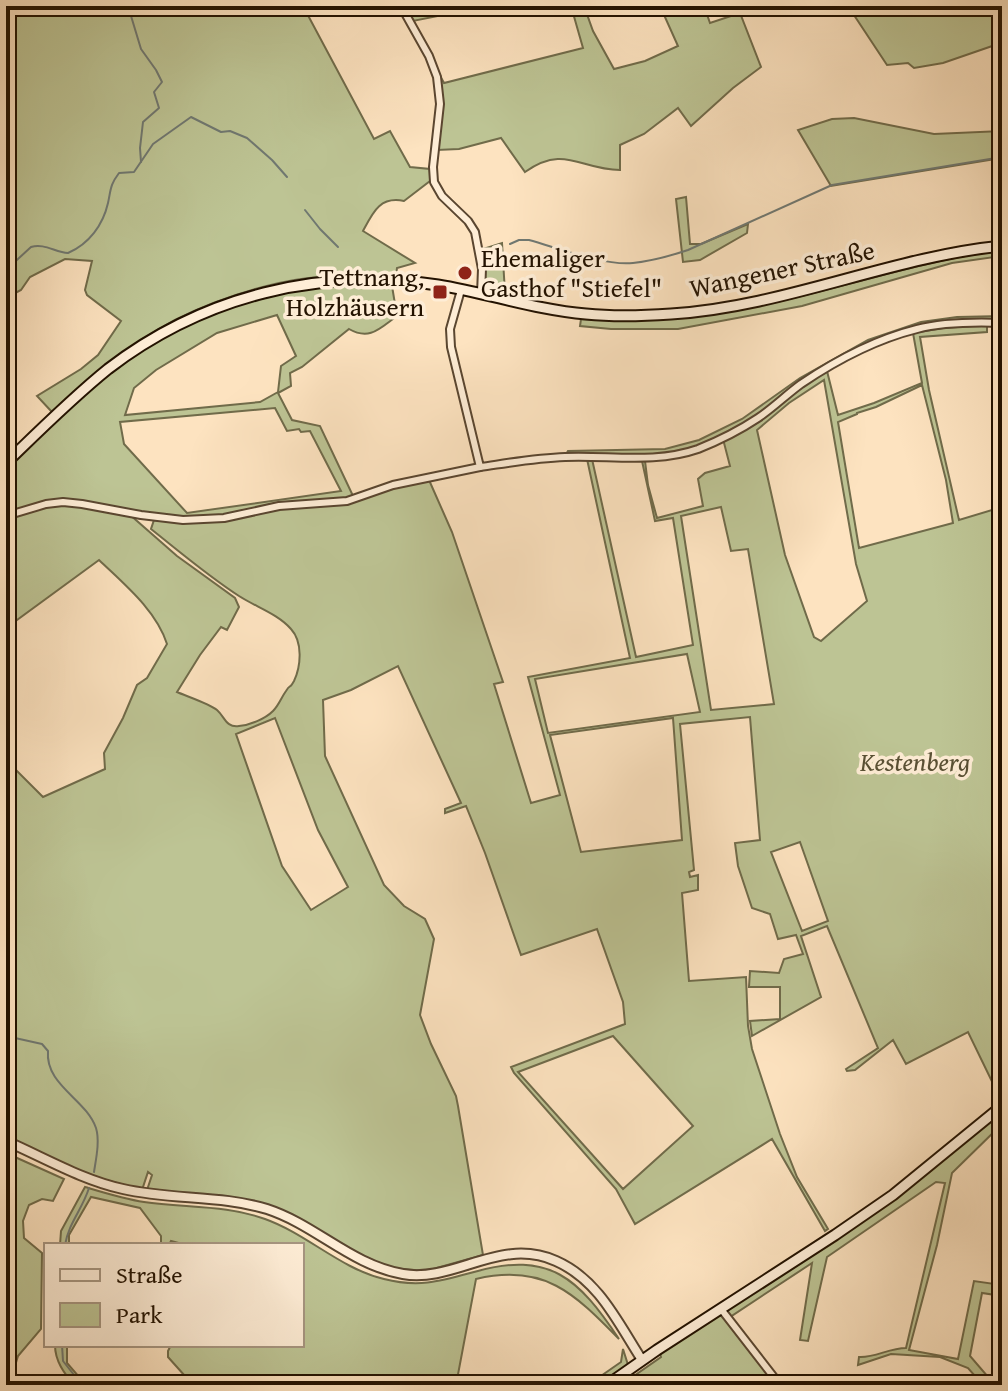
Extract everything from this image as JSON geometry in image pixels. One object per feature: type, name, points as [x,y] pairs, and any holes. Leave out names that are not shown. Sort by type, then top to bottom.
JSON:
[{"type":"main road","name":"Wangener Straße","points":[[6,463],[70,402],[122,359],[164,332],[251,295],[291,286],[374,279],[461,290],[585,314],[640,316],[750,303],[926,259],[1002,246]]},
{"type":"main road","points":[[607,1385],[893,1195],[1002,1106]]},
{"type":"street","points":[[402,7],[429,56],[439,87],[434,182],[475,232],[480,252],[481,294]]},
{"type":"street","points":[[461,290],[450,329],[451,347],[480,467]]},
{"type":"street","points":[[6,516],[63,502],[141,515],[203,520],[290,505],[347,501],[393,485],[480,467],[565,457],[670,456],[699,448],[744,426],[804,382],[875,344],[917,329],[1002,323]]},
{"type":"street","points":[[6,1141],[86,1178],[122,1189],[231,1201],[267,1209],[307,1228],[361,1261],[400,1274],[432,1274],[501,1255],[549,1258],[578,1273],[596,1290],[642,1360]]},
{"type":"street","points":[[721,1309],[780,1385]]},
{"type":"green space","points":[[6,6],[303,6],[374,139],[390,131],[410,167],[430,169],[430,181],[404,201],[383,203],[363,231],[415,263],[397,268],[396,276],[308,278],[226,298],[158,329],[95,375],[52,412],[37,396],[98,355],[121,321],[87,295],[85,290],[92,261],[65,259],[30,277],[21,290],[6,298]]},
{"type":"green space","points":[[408,6],[488,6],[413,21]]},
{"type":"green space","points":[[571,6],[584,6],[593,31],[614,69],[645,61],[678,46],[660,6],[704,6],[710,23],[740,13],[761,67],[691,126],[678,108],[644,134],[620,145],[620,170],[562,159],[539,164],[525,172],[501,138],[459,149],[437,150],[441,100],[437,70],[444,83],[583,48]]},
{"type":"green space","points":[[848,6],[1002,6],[1002,44],[943,63],[914,68],[908,63],[887,65]]},
{"type":"green space","points":[[854,118],[934,134],[1002,131],[1002,158],[831,186],[798,130],[832,119]]},
{"type":"green space","points":[[686,197],[690,244],[701,244],[748,224],[747,233],[700,260],[683,262],[676,199]]},
{"type":"green space","points":[[502,243],[505,293],[480,288],[480,250]]},
{"type":"green space","points":[[1002,250],[1002,256],[952,263],[802,306],[678,329],[580,326],[581,319],[664,319],[730,311],[963,256]]},
{"type":"green space","points":[[331,286],[392,286],[397,316],[369,333],[349,329],[290,373],[291,386],[278,393],[292,420],[320,426],[354,498],[182,519],[56,501],[6,514],[6,468],[75,403],[146,347],[205,317],[235,306],[299,290]],"holes":[[[277,315],[296,356],[281,366],[278,392],[260,402],[125,415],[134,388],[156,370],[217,333]],[[275,408],[287,431],[310,431],[341,491],[187,513],[124,444],[120,422]]]},
{"type":"green space","points":[[1002,316],[1002,321],[913,329],[835,362],[768,410],[701,446],[665,455],[565,456],[568,451],[665,449],[699,440],[742,419],[800,378],[868,340],[921,322]]},
{"type":"green space","name":"Kestenberg","points":[[987,325],[987,332],[920,337],[959,520],[1002,507],[1000,1098],[968,1032],[906,1064],[893,1040],[855,1070],[847,1071],[878,1048],[827,926],[801,936],[821,997],[752,1036],[750,1021],[780,1019],[780,987],[749,987],[750,971],[779,973],[784,959],[803,954],[796,935],[778,939],[770,914],[752,908],[738,866],[735,843],[760,840],[750,717],[680,724],[694,870],[689,872],[690,877],[698,875],[698,890],[682,893],[689,981],[746,977],[752,1049],[797,1177],[828,1229],[825,1231],[772,1139],[635,1224],[616,1189],[511,1067],[625,1024],[623,1002],[597,929],[521,955],[466,806],[445,813],[445,809],[461,803],[398,666],[351,690],[323,700],[325,756],[384,885],[404,906],[425,919],[434,939],[420,1015],[456,1096],[483,1255],[426,1271],[391,1268],[362,1258],[279,1210],[242,1199],[147,1190],[152,1175],[148,1172],[142,1190],[88,1175],[6,1138],[6,760],[43,797],[105,769],[104,753],[137,685],[147,678],[167,644],[147,609],[99,560],[6,628],[6,518],[43,507],[68,504],[129,514],[177,556],[235,598],[239,607],[227,630],[221,627],[177,692],[214,708],[228,724],[239,726],[257,721],[275,709],[296,675],[298,640],[280,619],[228,588],[151,529],[154,520],[204,522],[309,505],[345,504],[392,488],[429,480],[452,532],[503,682],[494,684],[531,803],[560,795],[528,677],[630,658],[587,459],[592,459],[636,657],[693,645],[673,518],[655,521],[642,461],[645,461],[657,518],[703,506],[698,479],[705,473],[730,466],[723,439],[827,371],[838,415],[922,383],[913,333]],"holes":[[[824,380],[856,564],[867,601],[821,641],[814,637],[785,555],[757,430],[789,403]],[[922,385],[946,480],[953,523],[859,548],[838,422]],[[721,507],[731,551],[748,549],[774,704],[711,710],[681,516]],[[687,654],[700,712],[548,733],[535,679]],[[275,718],[318,830],[348,887],[311,910],[282,866],[236,734]],[[673,718],[682,840],[581,852],[550,735]],[[800,842],[828,921],[802,931],[771,852]],[[613,1036],[693,1126],[623,1189],[518,1072]]]},
{"type":"green space","points":[[1002,1111],[1002,1124],[952,1173],[937,1245],[909,1350],[958,1359],[974,1281],[1002,1285],[1002,1296],[982,1293],[970,1356],[995,1385],[983,1385],[968,1368],[940,1357],[891,1354],[858,1365],[859,1357],[906,1348],[945,1183],[936,1182],[827,1257],[808,1341],[800,1340],[812,1263],[730,1317],[726,1311],[928,1173]]},
{"type":"green space","points":[[6,1153],[64,1179],[53,1201],[42,1199],[29,1205],[23,1221],[24,1238],[42,1253],[41,1329],[18,1356],[12,1376],[13,1385],[6,1385]]},
{"type":"green space","points":[[85,1187],[144,1202],[251,1214],[280,1225],[353,1268],[397,1282],[430,1282],[500,1266],[543,1268],[576,1286],[619,1339],[587,1308],[556,1286],[521,1275],[500,1275],[476,1279],[456,1385],[193,1385],[168,1357],[170,1347],[304,1347],[304,1243],[161,1243],[161,1236],[140,1208],[91,1197],[69,1235],[69,1243],[60,1243],[61,1231]]},
{"type":"green space","points":[[722,1316],[776,1385],[621,1385],[661,1357],[660,1353]]},
{"type":"green space","points":[[55,1347],[67,1347],[67,1363],[86,1385],[74,1385],[58,1362]]},
{"type":"green space","points":[[623,1349],[628,1365],[602,1385],[588,1385],[621,1362]]},
{"type":"waterway","points":[[128,6],[141,49],[162,82],[154,92],[159,108],[143,122],[141,162]]},
{"type":"waterway","points":[[6,270],[31,247],[40,246],[68,253],[82,244],[103,219],[112,184],[119,173],[134,172],[153,144],[191,117],[221,132],[230,131],[247,138],[287,177]]},
{"type":"waterway","points":[[510,244],[529,240],[609,262],[647,261],[688,250],[832,185],[1002,157]]},
{"type":"waterway","points":[[305,210],[338,247]]},
{"type":"waterway","points":[[6,1036],[42,1044],[48,1051],[49,1063],[59,1083],[84,1109],[96,1128],[98,1144],[94,1172]]},
{"type":"waterway","points":[[66,1243],[89,1188]]},
{"type":"waterway","points":[[62,1347],[63,1361],[82,1385]]},
{"type":"place","name":"Ehemaliger Gasthof \"Stiefel\"","points":[[465,273]]},
{"type":"place","name":"Tettnang, Holzhäusern","points":[[440,292]]}]
